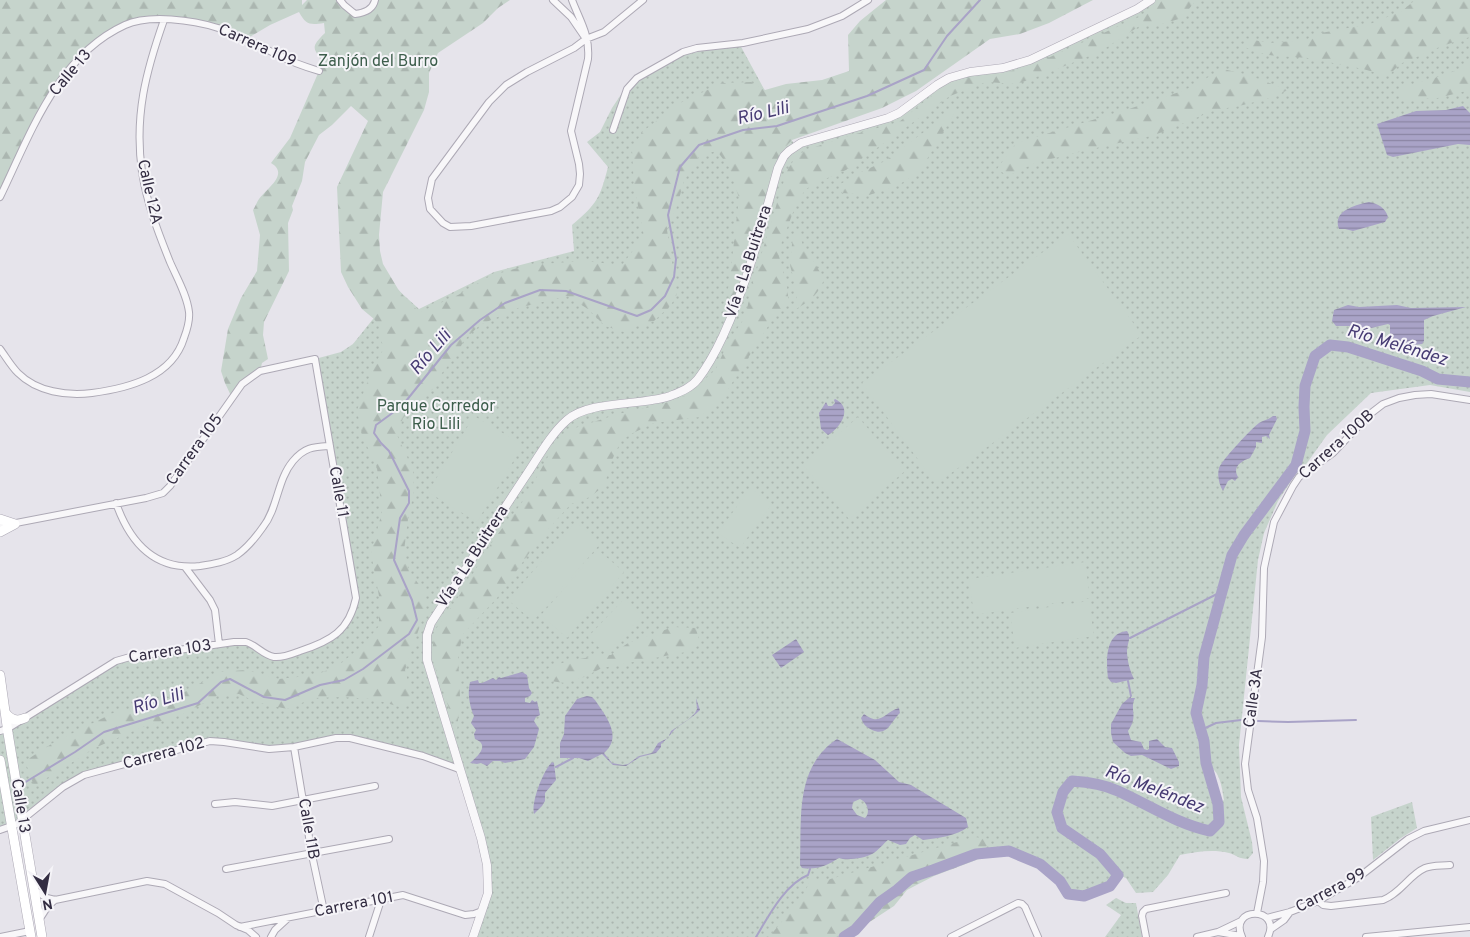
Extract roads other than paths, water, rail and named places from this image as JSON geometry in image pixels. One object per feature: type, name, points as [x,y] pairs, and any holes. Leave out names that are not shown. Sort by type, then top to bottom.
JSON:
[{"type":"main road","points":[[0,519],[15,524]]},
{"type":"main road","points":[[0,532],[15,524]]},
{"type":"main road","name":"Calle 13","points":[[0,675],[5,712],[4,730],[13,764],[42,937]]},
{"type":"main road","points":[[5,712],[12,719],[19,720],[25,718]]},
{"type":"main road","name":"Calle 13","points":[[1,764],[30,934]]},
{"type":"street","points":[[340,0],[355,14],[365,13],[374,5],[375,0]]},
{"type":"street","points":[[552,0],[558,0]]},
{"type":"street","points":[[552,0],[571,16],[586,39]]},
{"type":"street","points":[[572,0],[581,19],[586,39],[588,59],[570,131],[580,174],[578,185],[572,197],[560,207],[551,211],[471,226],[450,228],[443,224],[430,209],[428,198],[432,179],[489,102],[506,85],[527,72],[574,48],[586,39],[604,32],[643,0]]},
{"type":"street","points":[[613,130],[627,89],[637,78],[683,52],[696,48],[743,44],[808,29],[842,16],[868,0]]},
{"type":"street","name":"Vía a La Buitrera","points":[[459,769],[427,660],[427,635],[431,623],[498,517],[565,422],[579,412],[669,396],[683,391],[698,379],[714,353],[741,294],[750,269],[778,168],[784,156],[795,146],[808,140],[888,118],[949,78],[965,73],[1003,68],[1030,60],[1137,9],[1151,0]]},
{"type":"street","name":"Carrera 109","points":[[164,20],[180,20],[217,27],[248,38],[297,64],[319,71]]},
{"type":"street","name":"Calle 13","points":[[0,197],[53,91],[81,57],[99,41],[126,25],[142,21],[164,20]]},
{"type":"street","name":"Calle 12A","points":[[0,349],[18,374],[27,381],[44,389],[75,394],[98,392],[147,379],[163,370],[174,360],[185,336],[189,312],[154,223],[147,196],[140,147],[141,103],[145,80],[164,20]]},
{"type":"street","name":"Calle 11","points":[[315,359],[356,598],[353,612],[347,623]]},
{"type":"street","name":"Carrera 105","points":[[0,526],[163,493],[170,486],[242,384],[254,374],[270,368],[315,359]]},
{"type":"street","name":"Carrera 100B","points":[[1293,486],[1300,478],[1333,454],[1370,414],[1383,404],[1399,398],[1431,394],[1470,400]]},
{"type":"street","points":[[116,504],[124,524],[135,540],[150,554],[168,564],[184,567],[222,562],[236,555],[247,546],[265,525],[285,474],[294,460],[310,447],[330,446]]},
{"type":"street","name":"Calle 3A","points":[[1257,913],[1263,882],[1264,861],[1257,818],[1248,790],[1245,764],[1262,636],[1264,568],[1274,522],[1293,486]]},
{"type":"street","points":[[184,567],[210,600],[215,610],[219,644]]},
{"type":"street","name":"Carrera 103","points":[[4,730],[116,661],[130,657],[234,642],[246,642],[264,654],[273,657],[284,656],[322,643],[339,632],[347,623]]},
{"type":"street","name":"Carrera 102","points":[[0,830],[12,827],[63,787],[84,775],[200,742],[224,742],[269,749],[294,747],[336,738],[350,738],[423,756],[459,769]]},
{"type":"street","name":"Calle 11B","points":[[294,747],[312,855],[324,911]]},
{"type":"street","points":[[459,769],[481,838],[487,865],[488,893],[473,937]]},
{"type":"street","points":[[215,804],[235,802],[272,806],[375,786]]},
{"type":"street","name":"Carrera 99","points":[[1267,918],[1290,912],[1318,901],[1372,869],[1408,839],[1424,831],[1470,820]]},
{"type":"street","points":[[226,869],[312,855],[389,839]]},
{"type":"street","points":[[1318,901],[1323,905],[1331,906],[1383,900],[1391,897],[1425,868],[1450,865]]},
{"type":"street","points":[[39,920],[48,906],[56,900],[138,882],[155,881],[164,884],[248,930],[256,937]]},
{"type":"street","points":[[34,890],[47,898],[56,900]]},
{"type":"street","points":[[1146,937],[1142,916],[1146,909],[1226,893]]},
{"type":"street","name":"Carrera 101","points":[[240,927],[403,895],[465,915]]},
{"type":"street","points":[[369,937],[381,900]]},
{"type":"street","points":[[951,937],[1018,903],[1022,904],[1038,937]]},
{"type":"street","points":[[465,915],[474,914],[482,910]]},
{"type":"street","name":"Carrera 99","points":[[1270,935],[1290,912]]},
{"type":"street","points":[[1197,937],[1218,932],[1241,921],[1248,915],[1257,913],[1267,918],[1270,935]]},
{"type":"street","points":[[465,915],[472,921],[476,929]]},
{"type":"street","points":[[271,937],[283,922],[290,917]]},
{"type":"street","points":[[1218,932],[1241,937],[1239,928],[1241,921]]},
{"type":"street","points":[[1366,937],[1451,933],[1470,927]]},
{"type":"street","points":[[0,937],[30,934]]},
{"type":"waterway","name":"Río Lili","points":[[19,786],[104,732],[198,703],[221,682],[230,679],[264,697],[285,700],[320,685],[344,680],[363,669],[409,634],[417,620],[412,600],[394,560],[400,518],[409,503],[409,491],[389,451],[374,433],[376,425],[402,406],[451,345],[480,320],[505,303],[540,290],[566,291],[637,316],[651,310],[665,296],[674,277],[676,259],[668,215],[680,167],[699,145],[743,130],[777,126],[867,96],[924,70],[947,36],[980,0]]},
{"type":"waterway","name":"Río Meléndez","points":[[844,937],[855,930],[880,902],[912,877],[976,854],[1009,851],[1040,864],[1060,881],[1068,894],[1084,896],[1110,886],[1118,875],[1100,854],[1062,828],[1057,812],[1063,792],[1072,781],[1095,784],[1112,789],[1186,824],[1210,831],[1219,822],[1218,804],[1206,763],[1204,741],[1196,713],[1202,685],[1204,657],[1232,555],[1244,535],[1296,465],[1305,431],[1305,386],[1315,356],[1330,345],[1348,347],[1422,371],[1438,379],[1470,382]]},
{"type":"waterway","points":[[1130,638],[1221,592]]},
{"type":"waterway","points":[[1128,681],[1131,696]]},
{"type":"waterway","points":[[1201,730],[1216,723],[1241,720]]},
{"type":"waterway","points":[[1258,721],[1356,720]]},
{"type":"waterway","points":[[556,767],[573,758]]},
{"type":"waterway","points":[[756,937],[785,893],[800,879],[808,875],[810,869]]},
{"type":"park label","name":"Zanjón del Burro","points":[[378,62]]},
{"type":"park label","name":"Parque Corredor Rio Lili","points":[[436,416]]}]
